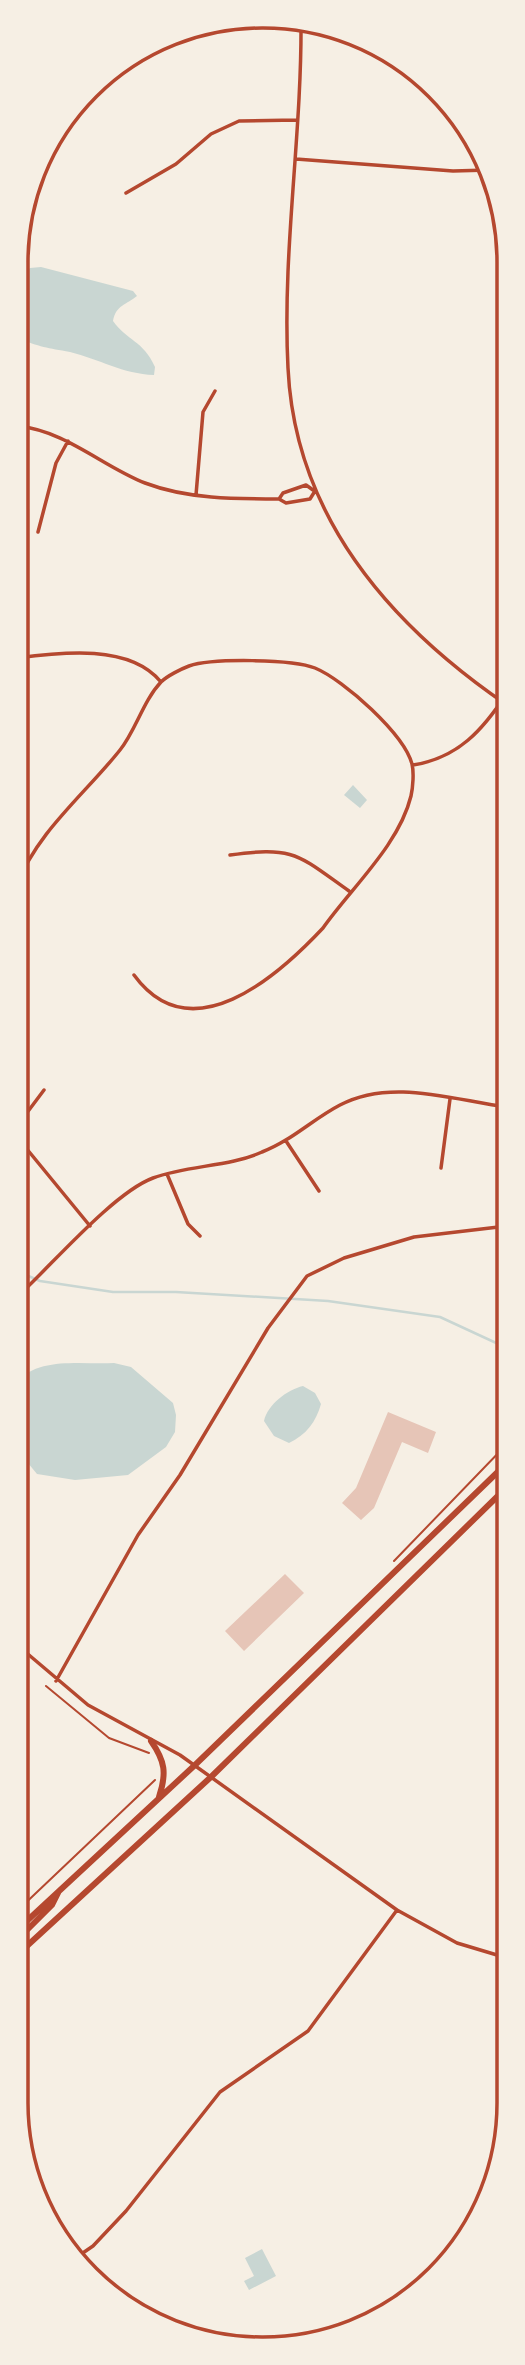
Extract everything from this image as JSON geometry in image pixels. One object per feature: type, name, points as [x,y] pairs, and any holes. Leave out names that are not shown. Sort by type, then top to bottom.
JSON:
[{"type":"highway","points":[[29,1919],[195,1765],[497,1472]]},
{"type":"highway","points":[[29,1944],[212,1776],[497,1496]]},
{"type":"highway","points":[[151,1741],[164,1762],[165,1778],[158,1799]]},
{"type":"highway","points":[[29,1928],[52,1905],[59,1891]]},
{"type":"street","points":[[301,32],[288,369],[297,432],[314,491],[346,550],[385,602],[425,640],[496,696]]},
{"type":"street","points":[[126,193],[176,164],[211,134],[239,121],[297,120]]},
{"type":"street","points":[[296,159],[453,171],[478,170]]},
{"type":"street","points":[[196,495],[203,412],[215,391]]},
{"type":"street","points":[[28,427],[68,442],[144,482],[196,495],[279,499],[286,503],[310,499],[314,491]]},
{"type":"street","points":[[38,532],[56,463],[68,442]]},
{"type":"street","points":[[279,499],[283,493],[306,485],[314,491]]},
{"type":"street","points":[[28,657],[67,654],[135,660],[162,682]]},
{"type":"street","points":[[28,859],[40,842],[122,748],[162,682],[188,666],[209,662],[267,661],[314,667],[339,682],[380,719],[406,751],[413,765],[411,793],[403,820],[308,944],[243,995],[224,1005],[198,1009],[172,1005],[150,994],[134,975]]},
{"type":"street","points":[[413,765],[436,762],[453,753],[478,734],[496,709]]},
{"type":"street","points":[[230,855],[273,850],[288,852],[349,891]]},
{"type":"street","points":[[28,1111],[44,1090]]},
{"type":"street","points":[[29,1286],[90,1226],[136,1187],[167,1174],[258,1154],[286,1141],[341,1105],[364,1095],[387,1091],[496,1106]]},
{"type":"street","points":[[441,1168],[450,1099]]},
{"type":"street","points":[[286,1141],[319,1191]]},
{"type":"street","points":[[28,1152],[90,1226]]},
{"type":"street","points":[[167,1174],[188,1224],[200,1236]]},
{"type":"street","points":[[56,1681],[138,1535],[180,1475],[268,1328],[300,1282],[344,1258],[376,1247],[414,1237],[497,1227]]},
{"type":"street","points":[[29,1655],[56,1681],[109,1719],[212,1776],[397,1910],[457,1943],[497,1955]]},
{"type":"street","points":[[83,2253],[118,2220],[220,2092],[309,2031],[397,1910]]},
{"type":"path","points":[[392,1574],[394,1558],[497,1454]]},
{"type":"path","points":[[47,1686],[109,1738],[150,1754]]},
{"type":"path","points":[[29,1899],[157,1774]]},
{"type":"shaded area","points":[[41,267],[133,291],[137,296],[119,308],[113,321],[145,351],[155,367],[154,375],[132,372],[28,342],[30,268]]},
{"type":"shaded area","points":[[353,785],[367,800],[360,808],[344,795]]},
{"type":"shaded area","points":[[114,1363],[131,1367],[173,1403],[176,1415],[175,1432],[166,1447],[128,1475],[75,1480],[37,1474],[29,1464],[29,1373],[48,1365]]},
{"type":"shaded area","points":[[303,1386],[315,1393],[321,1404],[310,1427],[289,1443],[274,1436],[264,1421],[279,1399]]},
{"type":"shaded area","points":[[262,2249],[276,2276],[249,2290],[244,2281],[254,2276],[245,2258]]},
{"type":"building","points":[[388,1412],[436,1432],[428,1453],[402,1442],[374,1508],[361,1520],[342,1503],[356,1488]]},
{"type":"building","points":[[285,1574],[304,1593],[244,1651],[225,1631]]},
{"type":"waterway","points":[[29,1276],[40,1281],[113,1292],[176,1292],[328,1301],[440,1317],[497,1343]]}]
